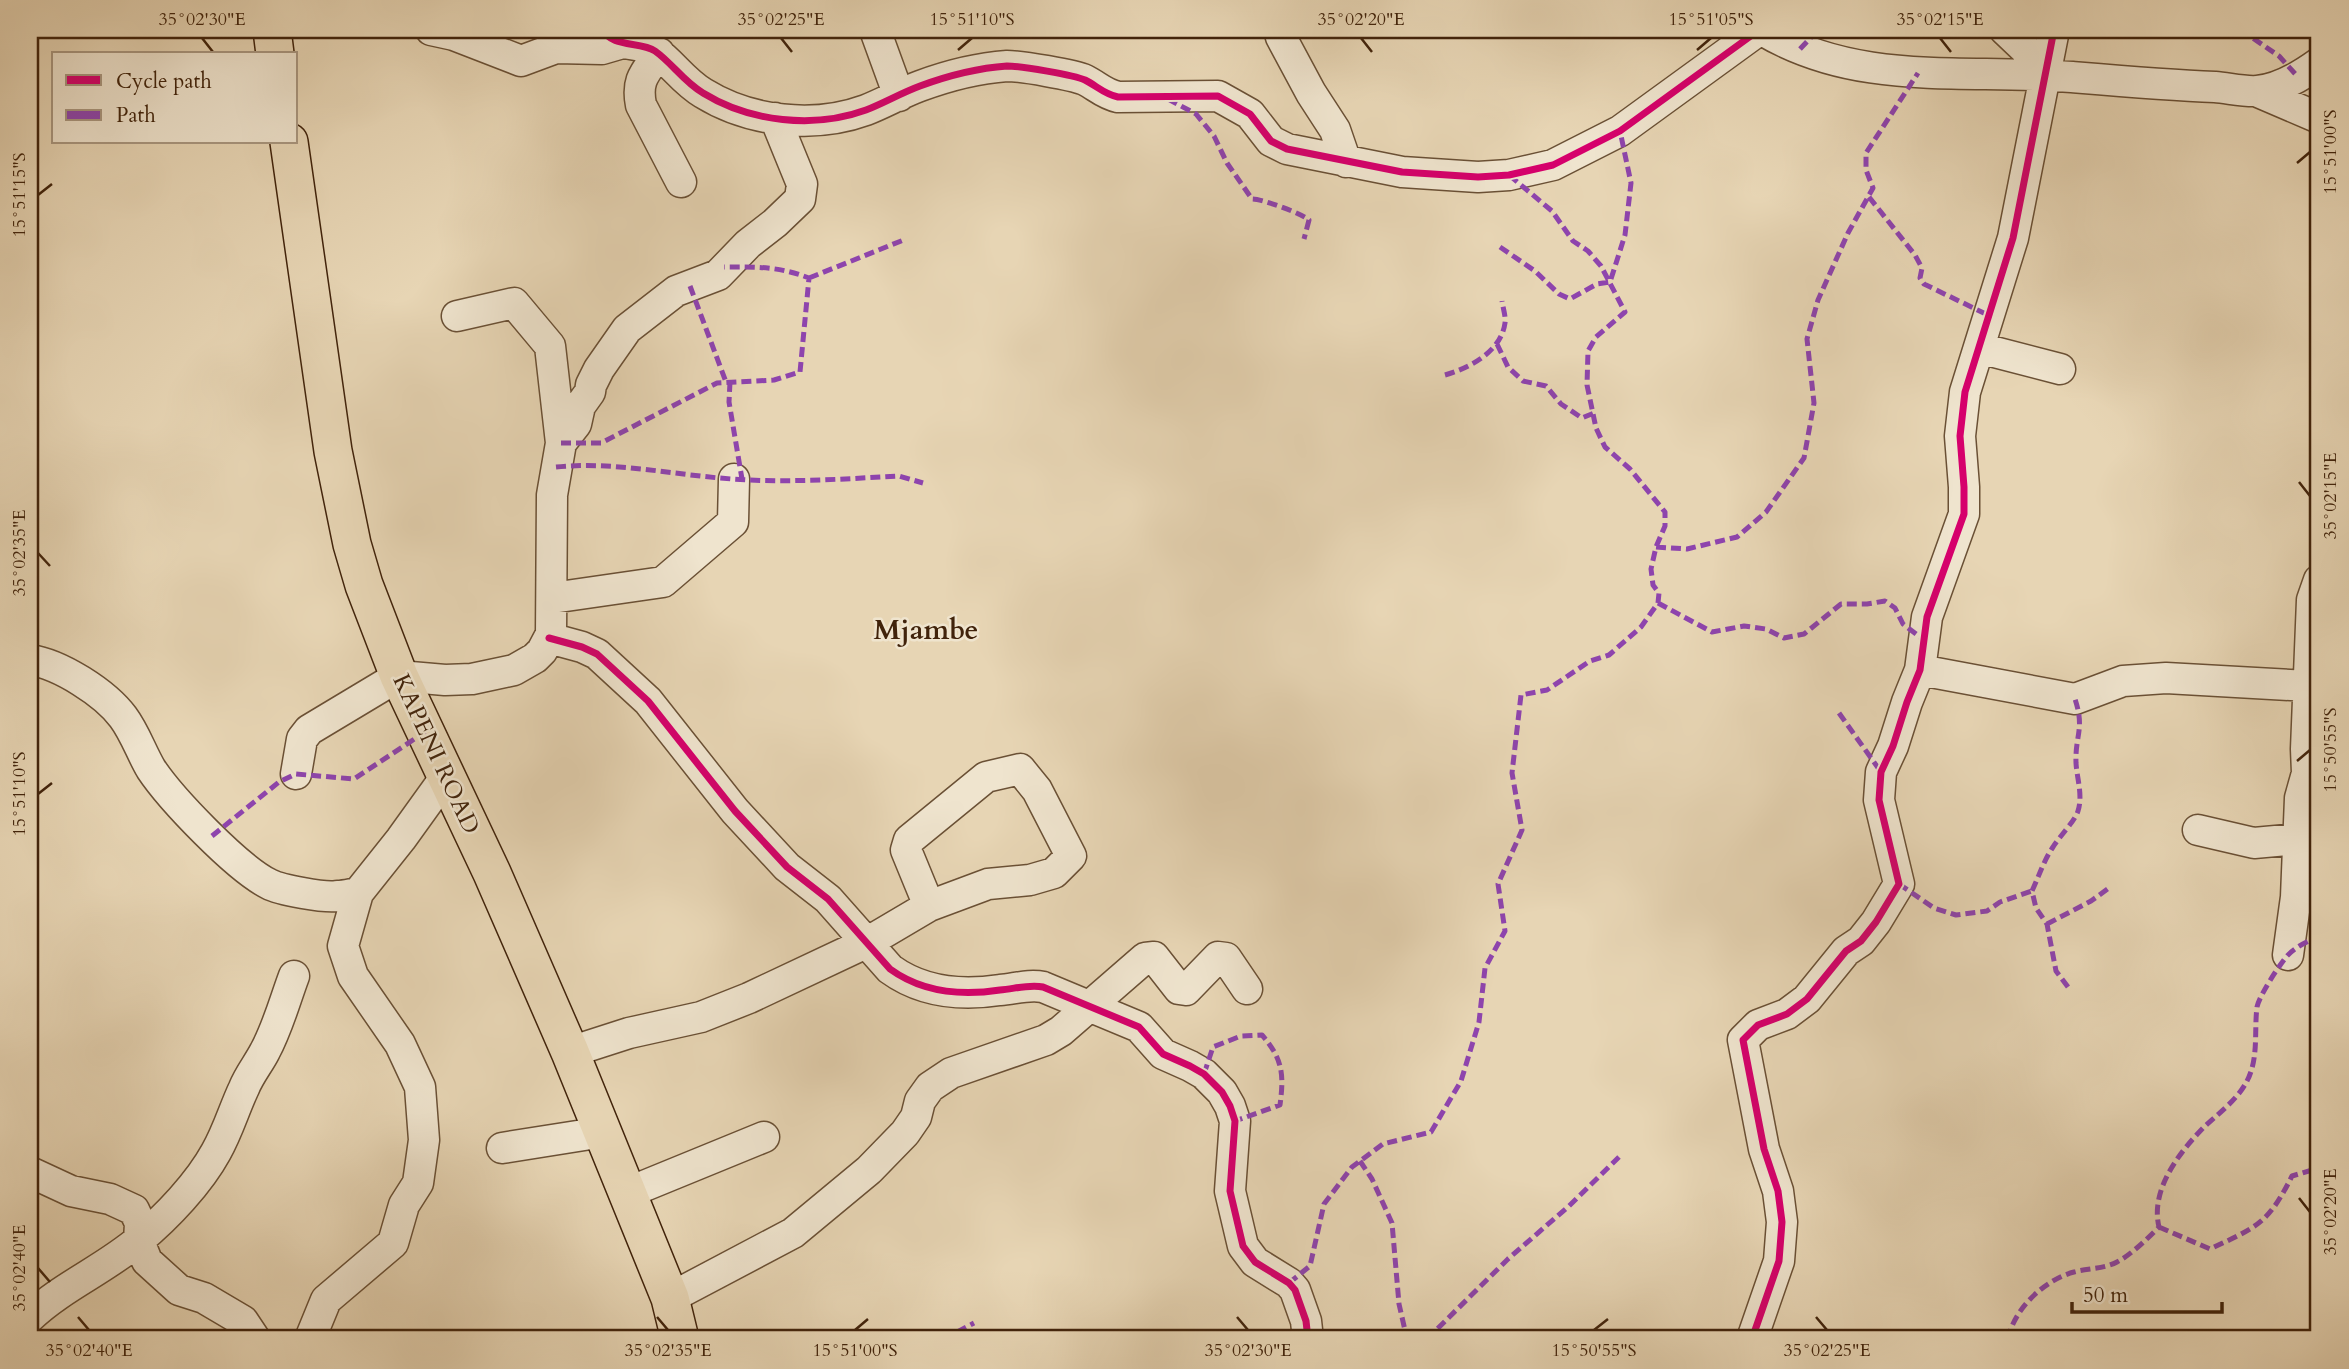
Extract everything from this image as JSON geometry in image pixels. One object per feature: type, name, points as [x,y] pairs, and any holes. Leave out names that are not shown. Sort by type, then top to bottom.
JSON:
[{"type":"main road","points":[[272,30],[275,52]]},
{"type":"main road","name":"KAPENI ROAD","points":[[289,144],[307,259],[319,364],[342,499],[364,585],[399,676],[447,775],[570,1052],[670,1298],[680,1339]]},
{"type":"street","points":[[430,30],[521,61],[556,48],[602,49],[615,36],[659,53],[686,81],[702,93],[739,111],[775,118],[812,120],[848,114],[920,86],[1007,66],[1076,77],[1089,82],[1105,94],[1118,97],[1218,96],[1250,114],[1274,143],[1287,149],[1402,172],[1478,177],[1509,175],[1553,165],[1620,131],[1760,30],[1813,55],[1859,66],[1918,74],[2044,71],[2256,91],[2319,118]]},
{"type":"street","points":[[875,30],[899,96]]},
{"type":"street","points":[[1279,30],[1311,93],[1335,130],[1346,162]]},
{"type":"street","points":[[2005,30],[2044,71]]},
{"type":"street","points":[[1752,1339],[1779,1261],[1782,1222],[1778,1191],[1764,1149],[1743,1040],[1758,1025],[1787,1014],[1807,999],[1846,951],[1861,941],[1899,884],[1879,800],[1881,772],[1920,670],[1927,617],[1964,514],[1961,412],[1965,391],[2013,238],[2054,30]]},
{"type":"street","points":[[659,53],[641,79],[639,95],[641,105],[681,182]]},
{"type":"street","points":[[2256,91],[2298,77],[2319,64]]},
{"type":"street","points":[[561,443],[576,424],[580,406],[590,392],[599,369],[627,329],[676,291],[718,275],[748,244],[800,199],[802,184],[775,118]]},
{"type":"street","points":[[296,774],[302,739],[309,730],[399,676],[446,680],[494,676],[526,664],[542,651],[549,638],[552,598],[552,495],[561,443],[550,346],[514,303],[457,316]]},
{"type":"street","points":[[1979,348],[2060,369]]},
{"type":"street","points":[[552,598],[663,582],[733,522],[734,479]]},
{"type":"street","points":[[2288,955],[2296,897],[2300,798],[2307,773],[2312,600],[2319,580]]},
{"type":"street","points":[[549,638],[597,654],[648,701],[716,788],[764,843],[788,867],[828,899],[890,969],[903,978],[924,988],[967,993],[1037,986],[1139,1027],[1163,1054],[1204,1074],[1222,1092],[1235,1121],[1230,1191],[1243,1246],[1255,1262],[1289,1283],[1295,1290],[1306,1321],[1308,1339]]},
{"type":"street","points":[[30,660],[41,661],[61,669],[114,707],[137,738],[151,768],[164,786],[225,850],[270,885],[335,897],[358,893]]},
{"type":"street","points":[[1920,670],[2075,699],[2123,681],[2166,678],[2308,686]]},
{"type":"street","points":[[570,1052],[629,1033],[701,1017],[868,942],[929,906],[988,884],[1030,880],[1054,873],[1070,856],[1037,790],[1020,769],[986,777],[909,840],[906,850],[929,906]]},
{"type":"street","points":[[310,1339],[326,1300],[393,1243],[404,1205],[418,1183],[424,1140],[420,1087],[400,1044],[353,976],[343,946],[358,893],[447,775]]},
{"type":"street","points":[[2198,830],[2255,843],[2297,839]]},
{"type":"street","points":[[670,1298],[793,1233],[869,1170],[905,1133],[916,1117],[920,1101],[930,1087],[951,1073],[1046,1040],[1061,1031],[1145,958],[1154,957],[1179,989],[1186,990],[1218,957],[1226,958],[1247,989]]},
{"type":"street","points":[[30,1317],[46,1302],[118,1257],[164,1219],[215,1154],[234,1116],[244,1086],[267,1048],[294,976]]},
{"type":"street","points":[[502,1148],[603,1132]]},
{"type":"street","points":[[627,1193],[764,1137]]},
{"type":"street","points":[[30,1172],[71,1191],[110,1199],[134,1210],[140,1223],[139,1241],[147,1261],[178,1290],[204,1298],[243,1321],[255,1339]]},
{"type":"marked path","points":[[1800,49],[1818,30]]},
{"type":"marked path","points":[[2241,30],[2279,56],[2298,77]]},
{"type":"marked path","points":[[1656,547],[1687,549],[1737,537],[1766,512],[1804,458],[1814,403],[1807,339],[1818,300],[1848,233],[1873,188],[1866,170],[1866,153],[1918,73]]},
{"type":"marked path","points":[[1168,99],[1196,114],[1214,136],[1227,163],[1252,199],[1281,207],[1309,220],[1304,239]]},
{"type":"marked path","points":[[1500,247],[1535,271],[1559,294],[1570,299],[1597,284],[1610,282],[1625,235],[1631,183],[1620,131]]},
{"type":"marked path","points":[[1289,1283],[1310,1266],[1324,1204],[1352,1167],[1383,1144],[1431,1132],[1461,1081],[1479,1022],[1485,968],[1505,931],[1498,884],[1522,830],[1512,773],[1521,695],[1547,690],[1590,661],[1609,655],[1641,627],[1658,603],[1659,593],[1653,585],[1651,569],[1665,526],[1665,512],[1630,469],[1605,447],[1596,428],[1587,385],[1588,351],[1596,337],[1625,312],[1601,266],[1588,251],[1573,241],[1552,211],[1509,175]]},
{"type":"marked path","points":[[1869,197],[1915,255],[1922,268],[1920,278],[1924,284],[1990,316]]},
{"type":"marked path","points":[[809,278],[906,239]]},
{"type":"marked path","points":[[561,443],[601,443],[717,383],[774,380],[800,372],[809,278],[777,269],[724,267]]},
{"type":"marked path","points":[[690,286],[726,382]]},
{"type":"marked path","points":[[1445,375],[1464,368],[1491,350],[1505,323],[1502,301]]},
{"type":"marked path","points":[[1497,344],[1508,367],[1523,381],[1546,386],[1561,404],[1582,418],[1594,413]]},
{"type":"marked path","points":[[730,382],[729,402],[742,479]]},
{"type":"marked path","points":[[556,467],[622,467],[753,480],[899,476],[923,483]]},
{"type":"marked path","points":[[1658,603],[1712,632],[1744,626],[1766,629],[1784,638],[1804,634],[1841,604],[1885,601],[1895,608],[1903,624],[1924,640]]},
{"type":"marked path","points":[[2068,987],[2056,971],[2047,924],[2036,908],[2032,891],[2047,857],[2078,811],[2080,793],[2076,753],[2079,718],[2075,699]]},
{"type":"marked path","points":[[1839,713],[1881,772]]},
{"type":"marked path","points":[[212,836],[279,782],[296,774],[354,779],[425,732]]},
{"type":"marked path","points":[[1899,884],[1934,908],[1956,915],[1987,911],[2000,902],[2032,891]]},
{"type":"marked path","points":[[2047,924],[2091,901],[2109,888]]},
{"type":"marked path","points":[[2008,1339],[2017,1317],[2032,1297],[2042,1289],[2063,1276],[2117,1262],[2134,1251],[2159,1227],[2159,1199],[2176,1161],[2203,1128],[2233,1100],[2247,1081],[2255,1054],[2257,1007],[2266,988],[2290,953],[2319,937]]},
{"type":"marked path","points":[[1204,1074],[1213,1047],[1241,1036],[1262,1035],[1269,1044],[1280,1068],[1280,1105],[1235,1121]]},
{"type":"marked path","points":[[1427,1339],[1508,1259],[1569,1206],[1619,1157]]},
{"type":"marked path","points":[[1360,1161],[1372,1179],[1392,1223],[1399,1304],[1407,1339]]},
{"type":"marked path","points":[[2159,1227],[2210,1249],[2260,1222],[2276,1205],[2292,1176],[2319,1168]]},
{"type":"marked path","points":[[944,1339],[974,1323]]},
{"type":"cycle path","points":[[604,30],[608,36],[620,42],[655,51],[690,83],[721,103],[762,116],[804,121],[846,116],[941,79],[985,69],[1014,66],[1079,78],[1118,97],[1218,96],[1250,114],[1271,141],[1287,149],[1402,172],[1478,177],[1509,175],[1553,165],[1620,131],[1759,30]]},
{"type":"cycle path","points":[[1752,1339],[1779,1261],[1782,1222],[1778,1191],[1764,1149],[1743,1040],[1758,1025],[1787,1014],[1807,999],[1846,951],[1861,941],[1899,884],[1879,800],[1881,772],[1920,670],[1927,617],[1964,514],[1960,436],[1965,392],[2013,238],[2054,30]]},
{"type":"cycle path","points":[[549,638],[597,654],[648,701],[735,811],[787,867],[828,899],[890,969],[916,983],[943,991],[971,993],[1027,986],[1043,987],[1139,1027],[1163,1054],[1204,1074],[1222,1092],[1235,1121],[1230,1191],[1243,1246],[1255,1262],[1289,1283],[1295,1290],[1306,1321],[1308,1339]]},
{"type":"district","name":"Mjambe","points":[[926,630]]}]
